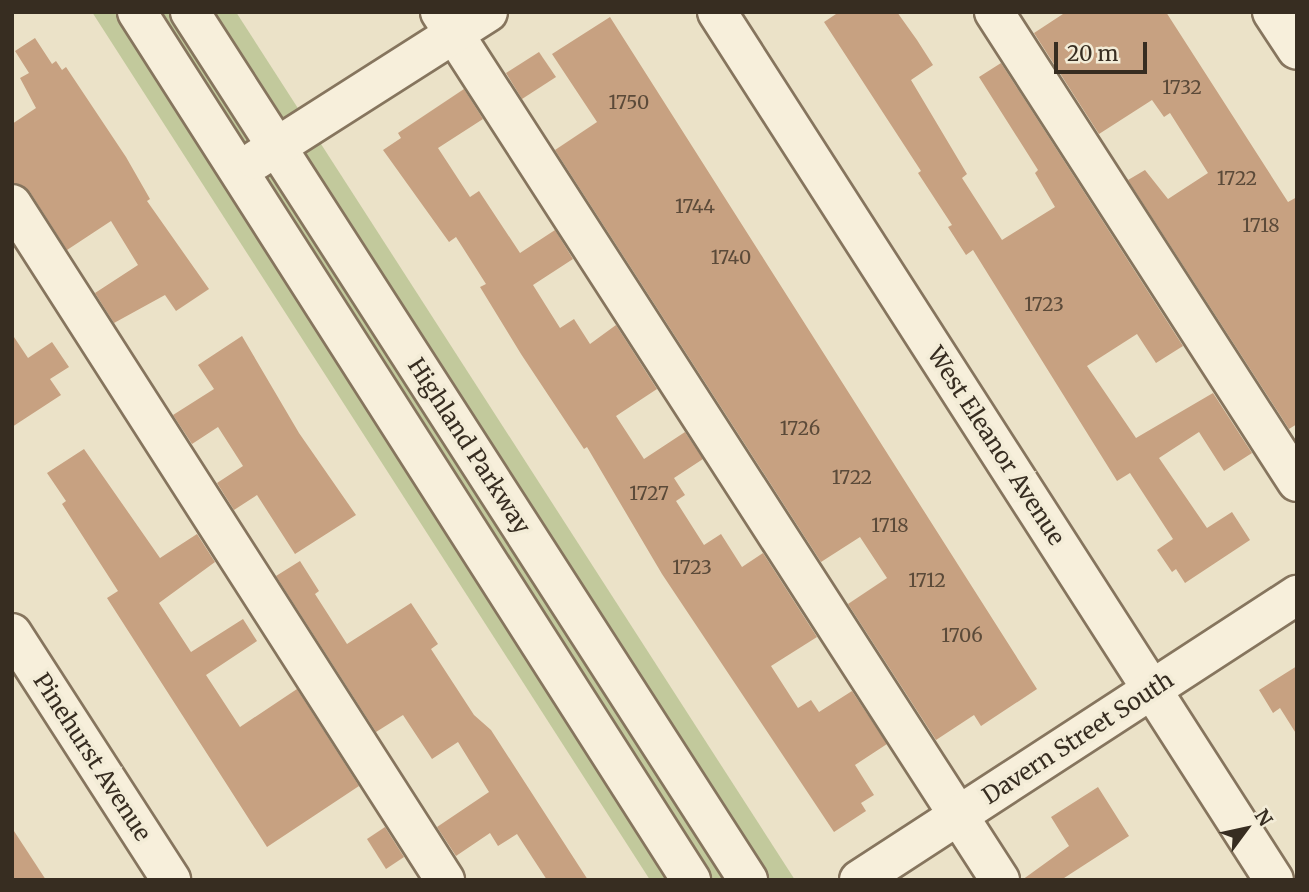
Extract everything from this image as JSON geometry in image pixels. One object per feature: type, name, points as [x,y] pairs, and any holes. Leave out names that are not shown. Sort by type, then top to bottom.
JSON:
[{"type":"street","name":"Highland Parkway","points":[[137,12],[691,880]]},
{"type":"street","name":"Highland Parkway","points":[[190,12],[748,880]]},
{"type":"street","points":[[240,170],[447,23],[488,12]]},
{"type":"street","name":"West Eleanor Avenue","points":[[717,12],[1274,880]]},
{"type":"street","points":[[994,12],[1297,482]]},
{"type":"street","points":[[1272,12],[1297,50]]},
{"type":"street","points":[[447,23],[1000,880]]},
{"type":"street","points":[[12,204],[445,880]]},
{"type":"street","name":"Davern Street South","points":[[859,880],[1297,596]]},
{"type":"street","name":"Pinehurst Avenue","points":[[12,633],[171,880]]},
{"type":"green space","points":[[92,12],[236,12],[795,880],[650,880]]},
{"type":"building","points":[[839,12],[897,12],[933,65],[911,80],[967,174],[962,178],[1002,240],[1055,207],[1035,173],[1038,170],[979,77],[1001,63],[1183,346],[1156,363],[1137,334],[1087,366],[1136,438],[1213,393],[1252,453],[1224,471],[1199,432],[1159,458],[1207,528],[1232,512],[1250,540],[1185,583],[1176,569],[1172,572],[1157,550],[1173,539],[1130,473],[1117,481],[973,250],[966,255],[948,227],[952,225],[918,173],[921,171],[824,22]]},
{"type":"building","points":[[1066,12],[1166,12],[1288,202],[1297,197],[1297,424],[1289,429],[1128,180],[1145,170],[1168,199],[1208,173],[1170,113],[1164,117],[1152,100],[1099,134],[1034,33]]},
{"type":"building","points":[[610,17],[1037,689],[981,726],[974,715],[936,740],[848,604],[887,578],[860,537],[821,562],[555,150],[597,122],[552,54]]},
{"type":"building","points":[[35,38],[52,64],[56,61],[62,70],[66,67],[126,157],[150,199],[147,201],[209,289],[176,311],[165,295],[114,323],[95,293],[138,265],[111,221],[67,250],[30,192],[12,182],[12,124],[36,108],[20,78],[29,73],[15,51]]},
{"type":"building","points":[[539,52],[556,77],[522,99],[506,73]]},
{"type":"building","points":[[464,89],[483,119],[438,148],[470,197],[479,191],[520,253],[555,230],[573,259],[533,285],[560,328],[574,319],[590,344],[616,325],[657,389],[616,416],[644,459],[685,432],[703,459],[674,478],[685,495],[676,501],[704,545],[721,534],[742,567],[763,553],[817,637],[771,666],[798,708],[811,700],[819,712],[852,691],[887,744],[855,765],[874,795],[861,803],[866,811],[834,832],[662,574],[587,447],[584,449],[521,354],[480,287],[486,284],[456,237],[449,242],[383,150],[401,138],[398,133]]},
{"type":"building","points":[[12,334],[28,358],[52,342],[69,367],[50,379],[61,395],[12,427]]},
{"type":"building","points":[[242,336],[299,433],[356,515],[295,554],[257,495],[234,510],[217,483],[243,466],[218,427],[192,444],[173,415],[214,389],[198,365]]},
{"type":"building","points":[[84,449],[160,558],[197,534],[215,562],[159,603],[191,652],[243,619],[257,641],[206,675],[240,727],[297,689],[359,786],[267,847],[107,598],[118,591],[62,504],[66,501],[47,473]]},
{"type":"building","points":[[300,561],[319,591],[315,594],[347,644],[411,603],[438,644],[431,649],[474,715],[491,730],[588,880],[547,880],[517,834],[498,846],[490,833],[456,856],[437,827],[489,792],[458,742],[432,759],[403,715],[376,732],[276,576]]},
{"type":"building","points":[[1297,666],[1297,735],[1280,708],[1273,713],[1259,690]]},
{"type":"building","points":[[1098,787],[1129,836],[1061,880],[1022,880],[1069,846],[1051,817]]},
{"type":"building","points":[[385,827],[404,857],[386,869],[367,839]]},
{"type":"building","points":[[12,828],[46,880],[12,880]]}]
